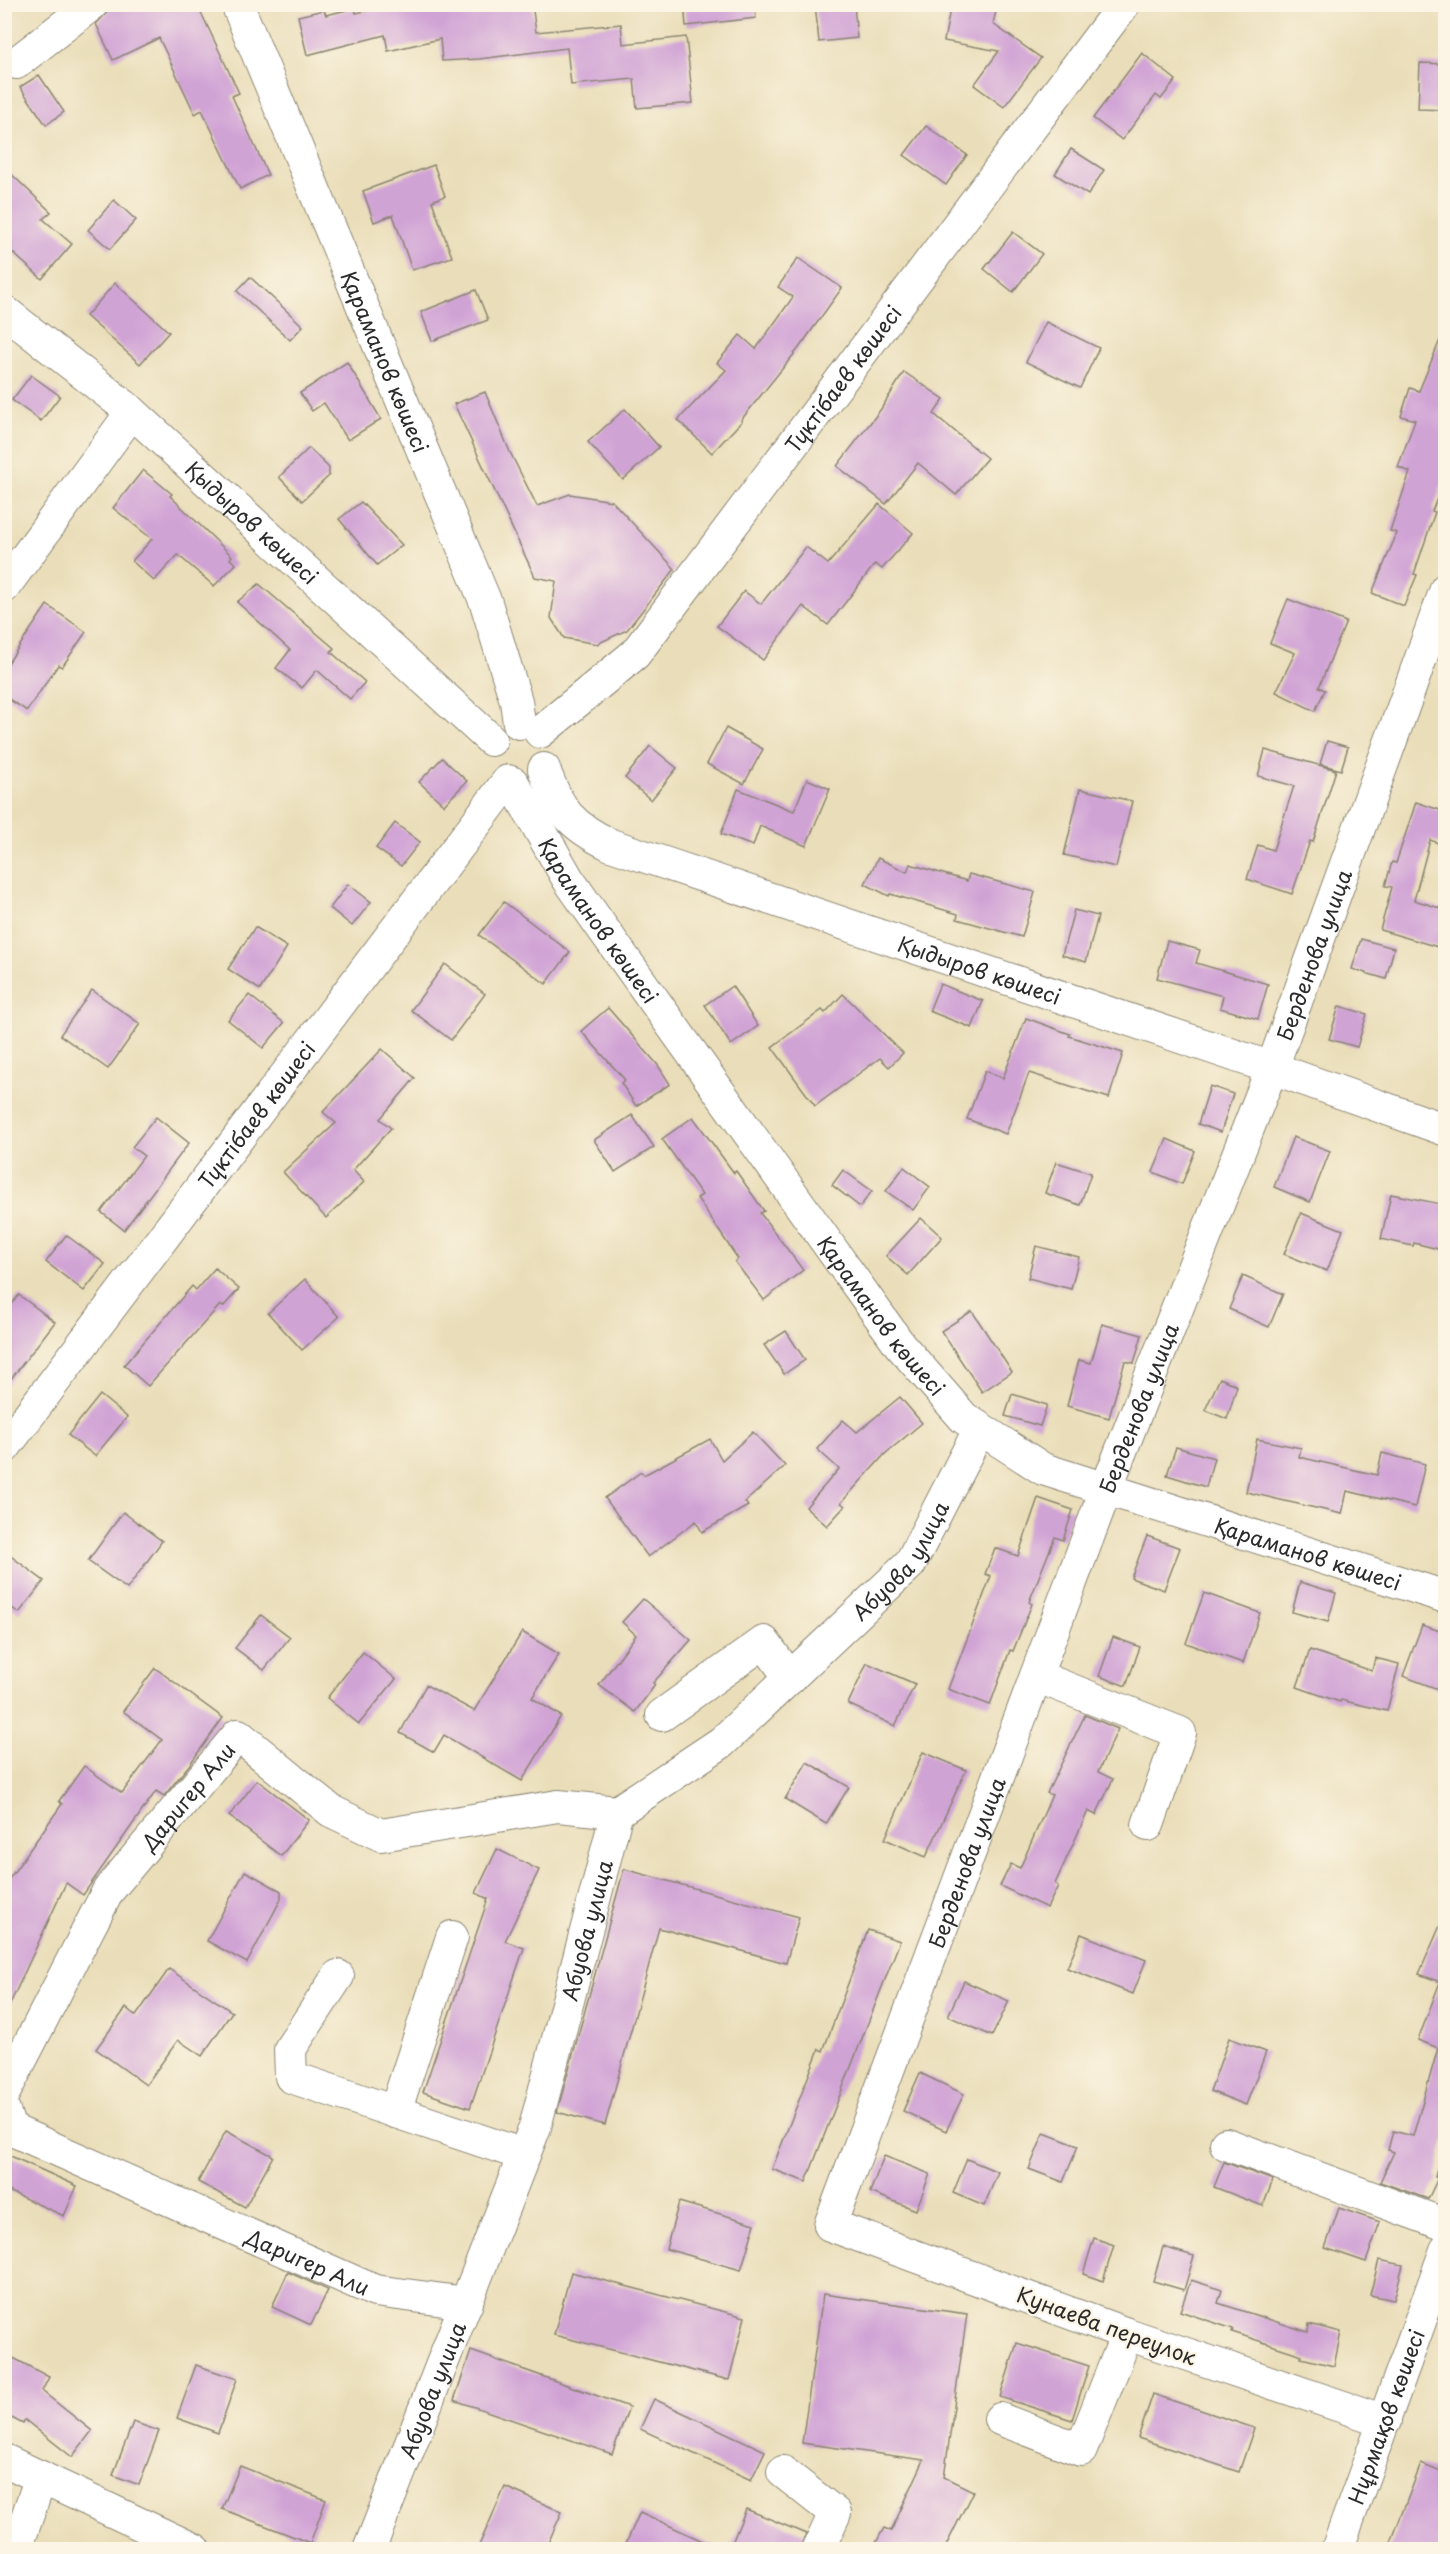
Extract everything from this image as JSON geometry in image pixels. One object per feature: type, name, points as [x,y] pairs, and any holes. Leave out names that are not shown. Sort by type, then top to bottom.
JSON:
[{"type":"street","points":[[16,63],[92,4]]},
{"type":"street","name":"Қараманов көшесі","points":[[237,4],[486,603],[516,701],[530,728]]},
{"type":"street","name":"Түктібаев көшесі","points":[[530,728],[635,654],[1124,4]]},
{"type":"street","name":"Қыдыров көшесі","points":[[4,311],[132,412],[491,740]]},
{"type":"street","points":[[4,587],[132,412]]},
{"type":"street","name":"Берденова улица","points":[[830,2225],[1106,1489],[1272,1068],[1446,589]]},
{"type":"street","points":[[508,725],[530,728],[548,750],[548,760],[544,769],[536,778],[525,783],[511,782],[499,777],[493,769],[489,750],[491,740],[498,731],[508,725]]},
{"type":"street","name":"Қыдыров көшесі","points":[[544,769],[553,795],[568,818],[586,834],[611,846],[1272,1068],[1446,1130]]},
{"type":"street","name":"Қараманов көшесі","points":[[511,782],[568,879],[900,1345],[964,1418],[1043,1468],[1446,1597]]},
{"type":"street","name":"Түктібаев көшесі","points":[[4,1448],[511,782]]},
{"type":"street","points":[[568,879],[581,855],[595,847],[611,846]]},
{"type":"street","name":"Абуова улица","points":[[369,2550],[535,2127],[617,1812],[722,1742],[910,1564],[980,1428]]},
{"type":"street","points":[[662,1715],[764,1642],[790,1678]]},
{"type":"street","points":[[1036,1676],[1180,1733],[1148,1825]]},
{"type":"street","name":"Даригер Али","points":[[4,2092],[108,1891],[238,1735],[331,1811],[381,1835],[558,1806],[617,1812]]},
{"type":"street","points":[[395,2112],[452,1937]]},
{"type":"street","points":[[338,1976],[290,2049],[291,2077],[524,2155]]},
{"type":"street","name":"Даригер Али","points":[[4,2111],[10,2129],[375,2291],[467,2303]]},
{"type":"street","points":[[1226,2144],[1446,2224]]},
{"type":"street","name":"Кунаева переулок","points":[[830,2225],[1127,2334],[1385,2421]]},
{"type":"street","name":"Нұрмақов көшесі","points":[[1337,2550],[1446,2250]]},
{"type":"street","points":[[1000,2419],[1081,2450],[1127,2334]]},
{"type":"street","points":[[4,2460],[195,2550]]},
{"type":"street","points":[[783,2472],[835,2513],[818,2550]]},
{"type":"street","points":[[21,2550],[17,2546],[41,2477]]},
{"type":"building","points":[[110,4],[197,4],[239,93],[232,96],[268,175],[240,189],[202,110],[195,114],[159,38],[113,60],[96,24],[108,11]]},
{"type":"building","points":[[395,4],[461,4],[462,12],[532,4],[536,32],[621,24],[623,44],[686,37],[693,103],[637,108],[634,79],[571,85],[567,48],[479,59],[442,61],[440,39],[388,51],[385,35],[307,55],[298,16],[324,10],[326,15],[355,8],[356,13]]},
{"type":"building","points":[[684,4],[755,4],[756,18],[686,26]]},
{"type":"building","points":[[815,4],[854,4],[857,38],[819,42]]},
{"type":"building","points":[[951,4],[969,4],[969,7],[996,11],[993,24],[1041,58],[1004,107],[974,85],[999,51],[944,41]]},
{"type":"building","points":[[1142,53],[1176,80],[1161,99],[1156,95],[1122,140],[1093,118]]},
{"type":"building","points":[[1420,63],[1446,64],[1446,110],[1418,109]]},
{"type":"building","points":[[39,75],[64,112],[46,125],[20,87]]},
{"type":"building","points":[[926,126],[967,155],[946,185],[904,155]]},
{"type":"building","points":[[1071,149],[1104,170],[1088,195],[1055,174]]},
{"type":"building","points":[[434,165],[445,196],[432,201],[452,257],[412,270],[393,215],[374,222],[363,191]]},
{"type":"building","points":[[4,167],[51,212],[43,219],[72,244],[42,279],[4,245]]},
{"type":"building","points":[[114,200],[136,220],[110,249],[88,230]]},
{"type":"building","points":[[1013,232],[1042,254],[1013,292],[984,269]]},
{"type":"building","points":[[798,258],[842,288],[742,421],[712,453],[678,420],[726,370],[717,363],[740,335],[756,349],[793,297],[778,287]]},
{"type":"building","points":[[250,277],[303,326],[290,340],[237,291]]},
{"type":"building","points":[[115,283],[169,332],[140,364],[86,316]]},
{"type":"building","points":[[476,290],[488,320],[432,341],[421,312]]},
{"type":"building","points":[[1046,322],[1099,348],[1080,388],[1026,362]]},
{"type":"building","points":[[1445,328],[1446,476],[1432,511],[1435,512],[1414,574],[1417,575],[1404,606],[1372,593],[1397,533],[1390,531],[1410,472],[1398,467],[1415,420],[1401,416],[1410,388],[1419,391]]},
{"type":"building","points":[[347,362],[381,419],[348,440],[324,403],[312,411],[300,393]]},
{"type":"building","points":[[904,372],[944,399],[934,414],[987,458],[956,495],[918,463],[886,504],[837,466],[881,409]]},
{"type":"building","points":[[31,375],[60,396],[41,421],[12,400]]},
{"type":"building","points":[[485,392],[510,452],[537,506],[570,494],[612,501],[675,569],[627,630],[597,644],[564,638],[551,618],[556,581],[535,577],[454,404]]},
{"type":"building","points":[[625,409],[659,447],[623,480],[588,442]]},
{"type":"building","points":[[309,448],[329,468],[329,476],[302,501],[279,477]]},
{"type":"building","points":[[143,470],[172,494],[170,496],[232,556],[230,559],[236,564],[214,586],[178,555],[154,581],[132,561],[152,539],[113,508]]},
{"type":"building","points":[[361,502],[402,545],[377,565],[339,519]]},
{"type":"building","points":[[879,504],[913,533],[882,569],[875,564],[828,625],[803,606],[763,660],[717,626],[744,591],[761,604],[806,547],[828,564]]},
{"type":"building","points":[[259,584],[334,648],[331,652],[365,682],[350,699],[317,670],[302,688],[276,668],[290,650],[237,602]]},
{"type":"building","points":[[1288,599],[1346,622],[1319,687],[1325,690],[1315,711],[1276,692],[1295,653],[1270,643]]},
{"type":"building","points":[[47,605],[86,632],[62,667],[58,665],[27,711],[4,696],[4,669]]},
{"type":"building","points":[[726,728],[763,749],[744,784],[707,764]]},
{"type":"building","points":[[1327,741],[1348,747],[1341,770],[1320,764]]},
{"type":"building","points":[[650,746],[677,768],[651,800],[625,778]]},
{"type":"building","points":[[1265,750],[1336,770],[1313,842],[1310,841],[1292,894],[1247,879],[1258,845],[1273,850],[1294,786],[1258,776]]},
{"type":"building","points":[[442,758],[467,781],[444,805],[419,782]]},
{"type":"building","points":[[807,779],[830,789],[806,846],[760,826],[753,846],[721,834],[738,789],[794,811]]},
{"type":"building","points":[[1080,789],[1132,801],[1116,867],[1064,855]]},
{"type":"building","points":[[1416,802],[1446,812],[1446,831],[1441,844],[1430,840],[1414,900],[1446,910],[1446,921],[1438,947],[1380,930],[1392,887],[1385,886],[1392,862],[1396,863]]},
{"type":"building","points":[[395,823],[420,842],[401,866],[376,848]]},
{"type":"building","points":[[878,858],[907,872],[910,864],[967,881],[969,874],[1035,892],[1022,937],[957,919],[958,914],[890,894],[889,896],[865,884]]},
{"type":"building","points":[[348,884],[371,902],[352,926],[330,908]]},
{"type":"building","points":[[504,902],[570,952],[546,984],[479,935]]},
{"type":"building","points":[[1074,910],[1098,916],[1086,962],[1062,955]]},
{"type":"building","points":[[255,927],[287,947],[260,990],[228,969]]},
{"type":"building","points":[[1361,939],[1394,948],[1386,979],[1352,969]]},
{"type":"building","points":[[1167,941],[1200,950],[1196,963],[1268,984],[1258,1019],[1220,1008],[1223,996],[1157,978]]},
{"type":"building","points":[[445,964],[485,994],[451,1040],[411,1010]]},
{"type":"building","points":[[940,984],[983,1001],[972,1028],[929,1011]]},
{"type":"building","points":[[732,986],[758,1026],[731,1045],[705,1005]]},
{"type":"building","points":[[92,990],[140,1024],[108,1069],[60,1035]]},
{"type":"building","points":[[843,994],[903,1053],[889,1067],[880,1058],[815,1106],[772,1047],[822,1010],[825,1013]]},
{"type":"building","points":[[249,995],[284,1023],[263,1048],[228,1020]]},
{"type":"building","points":[[1339,1006],[1367,1014],[1357,1047],[1329,1039]]},
{"type":"building","points":[[608,1008],[657,1064],[670,1084],[636,1106],[621,1083],[625,1080],[581,1031]]},
{"type":"building","points":[[1026,1018],[1070,1034],[1069,1036],[1123,1053],[1109,1098],[1029,1073],[1006,1134],[967,1119],[985,1071],[1003,1078]]},
{"type":"building","points":[[382,1049],[415,1078],[380,1119],[391,1128],[353,1170],[364,1182],[326,1218],[283,1172],[336,1123],[323,1112]]},
{"type":"building","points":[[1210,1086],[1233,1094],[1221,1132],[1198,1124]]},
{"type":"building","points":[[632,1115],[654,1147],[615,1172],[594,1140]]},
{"type":"building","points":[[156,1117],[189,1143],[124,1230],[101,1212],[144,1156],[132,1147]]},
{"type":"building","points":[[693,1117],[734,1173],[736,1171],[764,1211],[760,1213],[803,1270],[764,1300],[735,1262],[738,1259],[697,1198],[702,1195],[662,1139]]},
{"type":"building","points":[[1293,1137],[1330,1151],[1310,1202],[1274,1187]]},
{"type":"building","points":[[1167,1139],[1195,1151],[1182,1184],[1153,1172]]},
{"type":"building","points":[[1056,1162],[1091,1173],[1080,1205],[1045,1193]]},
{"type":"building","points":[[904,1167],[930,1187],[913,1210],[886,1191]]},
{"type":"building","points":[[843,1170],[872,1191],[860,1207],[832,1185]]},
{"type":"building","points":[[1391,1194],[1446,1205],[1446,1251],[1414,1243],[1413,1246],[1381,1239]]},
{"type":"building","points":[[1301,1213],[1343,1230],[1327,1271],[1284,1254]]},
{"type":"building","points":[[921,1218],[942,1237],[908,1275],[886,1256]]},
{"type":"building","points":[[66,1235],[105,1264],[84,1291],[46,1262]]},
{"type":"building","points":[[1036,1246],[1079,1257],[1071,1289],[1028,1278]]},
{"type":"building","points":[[215,1268],[239,1289],[223,1307],[220,1305],[148,1386],[124,1365],[192,1286],[196,1290]]},
{"type":"building","points":[[1243,1276],[1283,1294],[1269,1327],[1229,1309]]},
{"type":"building","points":[[305,1279],[339,1317],[302,1350],[268,1313]]},
{"type":"building","points":[[19,1295],[55,1322],[4,1388],[4,1314]]},
{"type":"building","points":[[972,1311],[1012,1372],[982,1392],[941,1331]]},
{"type":"building","points":[[1102,1324],[1142,1335],[1134,1363],[1125,1361],[1109,1418],[1067,1406],[1079,1360],[1091,1363]]},
{"type":"building","points":[[786,1331],[805,1360],[784,1374],[764,1345]]},
{"type":"building","points":[[1220,1378],[1237,1386],[1227,1419],[1205,1410]]},
{"type":"building","points":[[1012,1394],[1047,1405],[1040,1426],[1005,1416]]},
{"type":"building","points":[[100,1395],[127,1417],[95,1456],[68,1435]]},
{"type":"building","points":[[900,1397],[922,1423],[885,1454],[841,1503],[845,1506],[827,1526],[806,1507],[839,1469],[817,1449],[843,1420],[857,1432]]},
{"type":"building","points":[[753,1432],[785,1466],[745,1502],[748,1506],[702,1532],[696,1521],[648,1557],[605,1498],[641,1472],[644,1475],[710,1439],[722,1460]]},
{"type":"building","points":[[1257,1439],[1301,1448],[1299,1457],[1377,1475],[1382,1453],[1425,1464],[1415,1507],[1347,1491],[1342,1514],[1246,1492]]},
{"type":"building","points":[[1176,1447],[1214,1458],[1206,1487],[1167,1475]]},
{"type":"building","points":[[1038,1498],[1073,1510],[1063,1540],[1055,1537],[1029,1602],[1032,1604],[1013,1651],[1010,1650],[990,1705],[948,1689],[991,1576],[985,1574],[995,1548],[1018,1556]]},
{"type":"building","points":[[123,1512],[162,1541],[127,1589],[88,1561]]},
{"type":"building","points":[[1147,1536],[1180,1548],[1164,1590],[1131,1578]]},
{"type":"building","points":[[4,1551],[44,1581],[19,1613],[4,1602]]},
{"type":"building","points":[[1300,1582],[1336,1593],[1328,1622],[1292,1612]]},
{"type":"building","points":[[1204,1593],[1260,1613],[1243,1663],[1186,1643]]},
{"type":"building","points":[[643,1599],[691,1640],[653,1683],[655,1685],[635,1712],[599,1685],[636,1635],[622,1622]]},
{"type":"building","points":[[261,1615],[290,1637],[264,1670],[235,1648]]},
{"type":"building","points":[[1422,1625],[1446,1633],[1446,1692],[1403,1676]]},
{"type":"building","points":[[522,1632],[559,1654],[532,1698],[561,1716],[522,1781],[444,1735],[434,1752],[400,1733],[426,1685],[474,1711]]},
{"type":"building","points":[[1113,1637],[1140,1647],[1126,1686],[1099,1676]]},
{"type":"building","points":[[1310,1650],[1372,1671],[1375,1658],[1399,1664],[1387,1711],[1341,1700],[1340,1702],[1297,1687]]},
{"type":"building","points":[[363,1652],[396,1679],[359,1724],[327,1698]]},
{"type":"building","points":[[867,1663],[915,1684],[895,1726],[848,1704]]},
{"type":"building","points":[[155,1668],[223,1718],[164,1796],[156,1791],[83,1895],[66,1883],[4,2017],[4,1886],[62,1804],[59,1801],[84,1766],[122,1793],[162,1740],[123,1711]]},
{"type":"building","points":[[1085,1715],[1118,1729],[1098,1772],[1113,1779],[1096,1815],[1088,1811],[1055,1884],[1058,1886],[1047,1908],[1000,1886],[1011,1864],[1020,1868],[1052,1795],[1047,1793]]},
{"type":"building","points":[[923,1752],[966,1770],[926,1857],[885,1839]]},
{"type":"building","points":[[807,1762],[849,1787],[826,1824],[785,1799]]},
{"type":"building","points":[[257,1780],[309,1820],[281,1856],[229,1816]]},
{"type":"building","points":[[497,1849],[539,1870],[505,1941],[524,1948],[470,2108],[423,2092],[488,1899],[476,1893]]},
{"type":"building","points":[[624,1869],[799,1917],[786,1963],[659,1928],[605,2125],[557,2112]]},
{"type":"building","points":[[245,1871],[281,1891],[281,1899],[247,1963],[207,1941]]},
{"type":"building","points":[[1446,1912],[1446,2136],[1435,2177],[1438,2178],[1428,2199],[1380,2182],[1394,2152],[1388,2150],[1393,2131],[1413,2136],[1438,2048],[1418,2040],[1440,1982],[1419,1974]]},
{"type":"building","points":[[868,1930],[900,1941],[806,2182],[772,2169],[819,2049],[823,2051]]},
{"type":"building","points":[[1081,1934],[1146,1960],[1133,1994],[1067,1968]]},
{"type":"building","points":[[169,1969],[232,2012],[202,2056],[178,2040],[146,2085],[96,2049],[126,2008],[136,2016]]},
{"type":"building","points":[[964,1981],[1009,2001],[992,2036],[948,2016]]},
{"type":"building","points":[[1229,2038],[1266,2052],[1246,2105],[1210,2091]]},
{"type":"building","points":[[920,2073],[964,2094],[946,2131],[903,2111]]},
{"type":"building","points":[[226,2131],[273,2156],[245,2207],[198,2182]]},
{"type":"building","points":[[1044,2133],[1078,2146],[1063,2182],[1029,2169]]},
{"type":"building","points":[[4,2153],[77,2186],[64,2216],[4,2189]]},
{"type":"building","points":[[884,2156],[930,2174],[916,2210],[870,2192]]},
{"type":"building","points":[[967,2159],[998,2172],[984,2206],[953,2193]]},
{"type":"building","points":[[1224,2162],[1273,2180],[1263,2206],[1214,2187]]},
{"type":"building","points":[[679,2202],[755,2224],[741,2270],[666,2249]]},
{"type":"building","points":[[1339,2208],[1380,2222],[1366,2262],[1325,2248]]},
{"type":"building","points":[[1094,2238],[1114,2245],[1103,2281],[1083,2274]]},
{"type":"building","points":[[1163,2247],[1194,2256],[1184,2290],[1153,2281]]},
{"type":"building","points":[[1379,2260],[1403,2265],[1394,2300],[1370,2295]]},
{"type":"building","points":[[288,2272],[328,2290],[311,2325],[272,2307]]},
{"type":"building","points":[[571,2272],[745,2317],[729,2380],[554,2335]]},
{"type":"building","points":[[1191,2280],[1222,2290],[1218,2303],[1308,2332],[1309,2324],[1341,2332],[1334,2366],[1301,2358],[1302,2355],[1232,2332],[1233,2329],[1180,2311]]},
{"type":"building","points":[[823,2294],[967,2314],[944,2477],[973,2491],[944,2550],[872,2550],[884,2528],[891,2531],[924,2460],[802,2443]]},
{"type":"building","points":[[1017,2343],[1089,2366],[1072,2420],[1000,2397]]},
{"type":"building","points":[[471,2351],[629,2407],[612,2454],[454,2400]]},
{"type":"building","points":[[4,2353],[49,2377],[42,2391],[92,2431],[72,2457],[25,2420],[23,2424],[4,2414]]},
{"type":"building","points":[[196,2365],[237,2379],[218,2433],[177,2418]]},
{"type":"building","points":[[1153,2394],[1254,2428],[1239,2472],[1138,2438]]},
{"type":"building","points":[[654,2399],[765,2451],[751,2480],[640,2429]]},
{"type":"building","points":[[133,2422],[159,2431],[139,2485],[113,2475]]},
{"type":"building","points":[[1421,2464],[1446,2474],[1446,2550],[1388,2550]]},
{"type":"building","points":[[240,2466],[326,2500],[310,2543],[222,2509]]},
{"type":"building","points":[[505,2487],[562,2512],[545,2550],[477,2550]]},
{"type":"building","points":[[746,2509],[806,2534],[799,2550],[729,2550]]},
{"type":"building","points":[[640,2512],[722,2550],[623,2550]]}]
